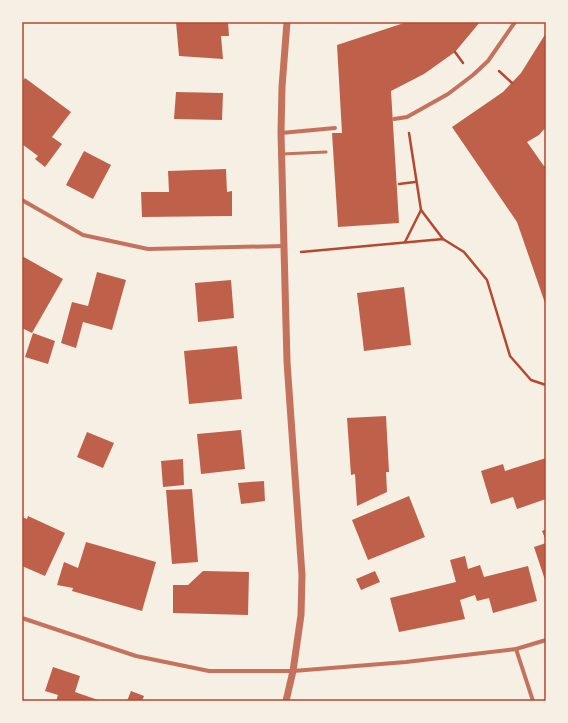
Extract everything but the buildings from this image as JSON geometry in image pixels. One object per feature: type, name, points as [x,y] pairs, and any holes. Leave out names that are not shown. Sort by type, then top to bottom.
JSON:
[{"type":"street","points":[[286,701],[293,671],[301,615],[302,575],[287,378],[281,133],[282,80],[287,22]]},
{"type":"street","points":[[394,119],[407,117],[448,94],[473,75],[488,60],[515,22]]},
{"type":"street","points":[[281,133],[335,128]]},
{"type":"street","points":[[22,200],[82,235],[148,249],[284,246]]},
{"type":"street","points":[[22,618],[136,656],[209,671],[293,671],[406,662],[516,649],[546,640]]},
{"type":"street","points":[[516,649],[533,701]]},
{"type":"lane","points":[[282,154],[326,152]]},
{"type":"path","points":[[407,117],[421,210],[443,239],[464,252],[487,280],[510,356],[531,380],[546,385]]},
{"type":"path","points":[[399,184],[416,182]]},
{"type":"path","points":[[405,242],[421,210]]},
{"type":"path","points":[[284,254],[443,239]]}]
